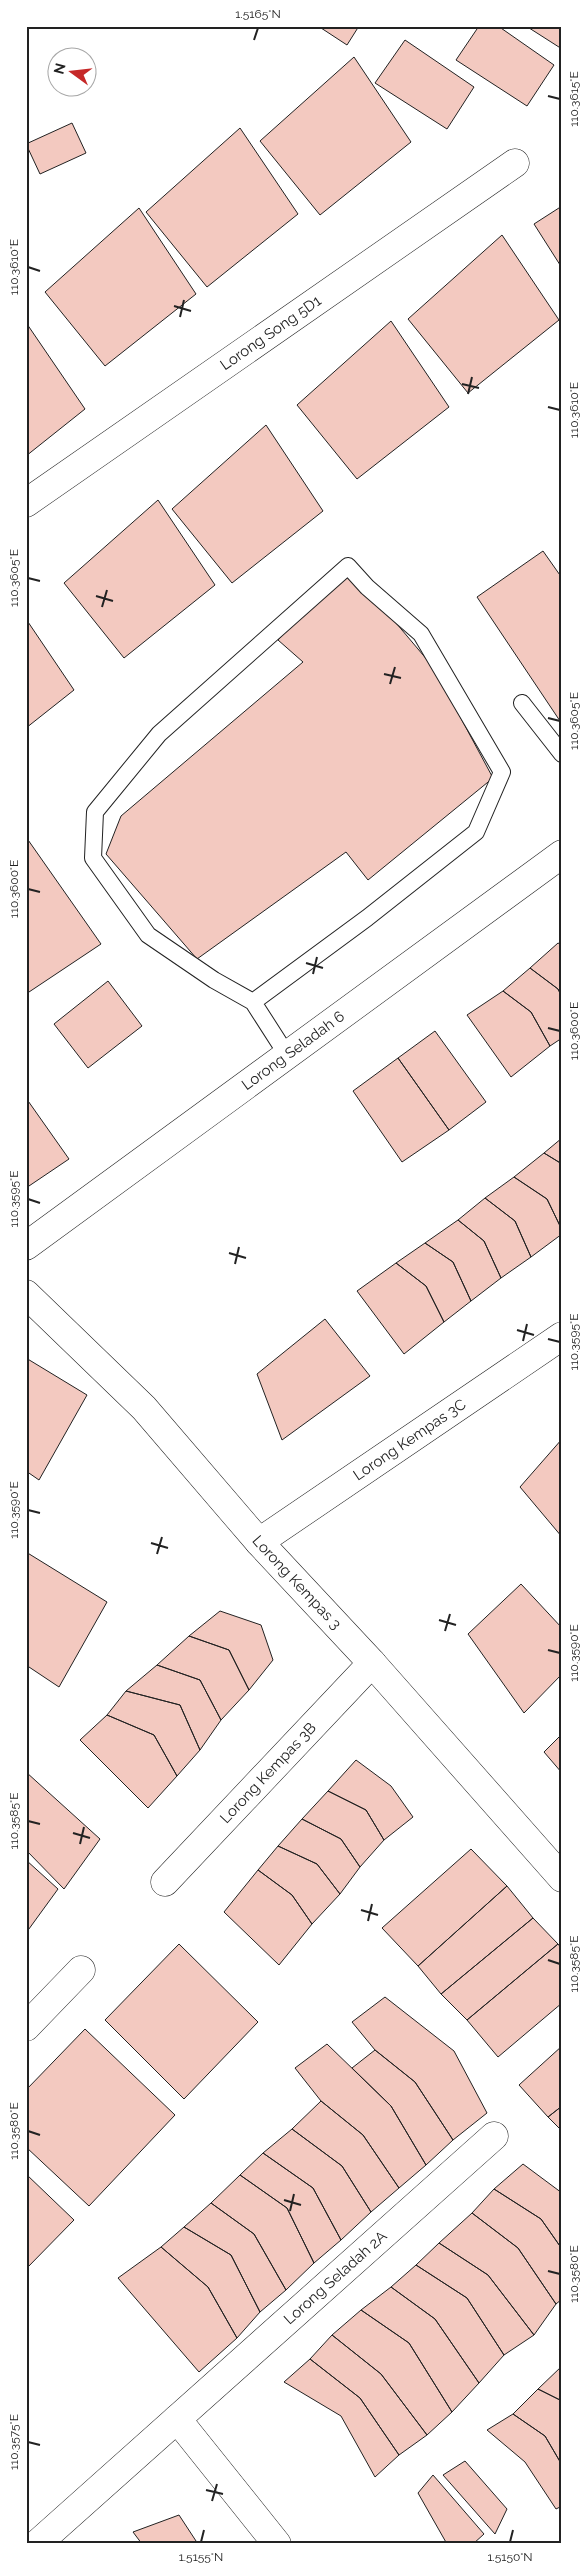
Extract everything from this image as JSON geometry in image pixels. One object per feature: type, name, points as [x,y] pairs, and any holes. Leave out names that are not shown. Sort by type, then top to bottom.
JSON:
[{"type":"street","name":"Lorong Song 5D1","points":[[26,503],[515,163]]},
{"type":"street","name":"Lorong Seladah 6","points":[[26,1246],[562,854]]},
{"type":"street","name":"Lorong Kempas 3","points":[[26,1294],[144,1408],[259,1542],[372,1663],[562,1878]]},
{"type":"street","name":"Lorong Kempas 3C","points":[[259,1542],[562,1336]]},
{"type":"street","name":"Lorong Kempas 3B","points":[[165,1882],[372,1663]]},
{"type":"street","points":[[26,2027],[81,1970]]},
{"type":"street","name":"Lorong Seladah 2A","points":[[37,2544],[494,2136]]},
{"type":"street","points":[[177,2419],[277,2544]]},
{"type":"lane","points":[[253,1002],[367,918],[476,832],[502,772],[420,634],[367,588],[348,566],[159,734],[95,812],[93,858],[148,935],[214,980],[253,1002],[287,1055]]},
{"type":"lane","points":[[522,703],[562,754]]},
{"type":"building","points":[[318,26],[359,26],[347,45]]},
{"type":"building","points":[[479,26],[498,26],[554,65],[527,106],[456,60]]},
{"type":"building","points":[[526,26],[562,26],[562,49]]},
{"type":"building","points":[[405,40],[474,87],[447,129],[375,83]]},
{"type":"building","points":[[354,57],[411,142],[320,215],[260,141]]},
{"type":"building","points":[[72,123],[86,153],[40,174],[26,144]]},
{"type":"building","points":[[240,128],[298,214],[207,287],[146,212]]},
{"type":"building","points":[[562,206],[562,268],[534,224]]},
{"type":"building","points":[[139,208],[196,294],[105,366],[45,292]]},
{"type":"building","points":[[502,235],[559,320],[468,393],[408,319]]},
{"type":"building","points":[[391,321],[449,407],[357,479],[297,405]]},
{"type":"building","points":[[26,324],[85,409],[26,456]]},
{"type":"building","points":[[266,425],[323,511],[232,583],[172,509]]},
{"type":"building","points":[[158,500],[215,585],[124,658],[64,583]]},
{"type":"building","points":[[543,551],[562,578],[562,724],[477,597]]},
{"type":"building","points":[[348,566],[434,668],[493,778],[368,880],[346,852],[197,959],[106,854],[121,816],[303,662],[278,640]]},
{"type":"building","points":[[26,619],[74,690],[26,728]]},
{"type":"building","points":[[26,837],[101,944],[26,994]]},
{"type":"building","points":[[558,943],[562,945],[562,997],[558,989],[530,968]]},
{"type":"building","points":[[530,968],[558,989],[562,997],[562,1038],[550,1046],[531,1012],[503,991]]},
{"type":"building","points":[[108,981],[142,1026],[88,1068],[54,1024]]},
{"type":"building","points":[[503,991],[531,1012],[550,1046],[511,1077],[467,1015]]},
{"type":"building","points":[[435,1031],[486,1102],[449,1130],[398,1058]]},
{"type":"building","points":[[398,1058],[449,1130],[402,1162],[353,1091]]},
{"type":"building","points":[[26,1098],[69,1159],[26,1188]]},
{"type":"building","points":[[562,1138],[562,1164],[544,1153]]},
{"type":"building","points":[[544,1153],[562,1164],[562,1230],[547,1199],[514,1177]]},
{"type":"building","points":[[514,1177],[547,1199],[562,1230],[562,1234],[531,1257],[515,1221],[485,1198]]},
{"type":"building","points":[[485,1198],[515,1221],[531,1257],[501,1278],[484,1241],[458,1220]]},
{"type":"building","points":[[458,1220],[484,1241],[501,1278],[471,1301],[453,1262],[425,1243]]},
{"type":"building","points":[[425,1243],[453,1262],[471,1301],[444,1322],[426,1286],[396,1263]]},
{"type":"building","points":[[396,1263],[426,1286],[444,1322],[404,1354],[357,1291]]},
{"type":"building","points":[[325,1319],[370,1376],[282,1440],[257,1374]]},
{"type":"building","points":[[26,1358],[87,1395],[39,1480],[26,1471]]},
{"type":"building","points":[[562,1439],[562,1537],[520,1487]]},
{"type":"building","points":[[26,1552],[107,1602],[59,1687],[26,1665]]},
{"type":"building","points":[[521,1584],[562,1628],[562,1674],[524,1713],[468,1634]]},
{"type":"building","points":[[220,1611],[261,1625],[273,1660],[249,1690],[229,1650],[189,1636]]},
{"type":"building","points":[[189,1636],[229,1650],[249,1690],[221,1720],[200,1680],[157,1665]]},
{"type":"building","points":[[157,1665],[200,1680],[221,1720],[200,1750],[180,1705],[126,1691]]},
{"type":"building","points":[[126,1691],[180,1705],[200,1750],[177,1776],[154,1735],[107,1715]]},
{"type":"building","points":[[107,1715],[154,1735],[177,1776],[148,1808],[80,1740]]},
{"type":"building","points":[[562,1734],[562,1773],[544,1752]]},
{"type":"building","points":[[356,1760],[391,1786],[413,1817],[384,1840],[366,1810],[328,1791]]},
{"type":"building","points":[[26,1772],[100,1839],[64,1889],[26,1850]]},
{"type":"building","points":[[328,1791],[366,1810],[384,1840],[360,1867],[341,1839],[302,1819]]},
{"type":"building","points":[[302,1819],[341,1839],[360,1867],[340,1894],[317,1864],[278,1846]]},
{"type":"building","points":[[278,1846],[317,1864],[340,1894],[312,1924],[292,1895],[258,1870]]},
{"type":"building","points":[[471,1849],[507,1886],[418,1966],[382,1928]]},
{"type":"building","points":[[26,1860],[58,1889],[26,1933]]},
{"type":"building","points":[[258,1870],[292,1895],[312,1924],[279,1965],[224,1912]]},
{"type":"building","points":[[507,1886],[533,1918],[441,1994],[418,1966]]},
{"type":"building","points":[[533,1918],[558,1944],[467,2020],[441,1994]]},
{"type":"building","points":[[179,1944],[258,2022],[184,2099],[105,2020]]},
{"type":"building","points":[[558,1944],[562,1949],[562,2003],[498,2057],[467,2020]]},
{"type":"building","points":[[385,1997],[454,2051],[487,2113],[453,2140],[415,2082],[375,2050],[352,2022]]},
{"type":"building","points":[[85,2029],[175,2115],[89,2206],[26,2147],[26,2090]]},
{"type":"building","points":[[327,2044],[391,2106],[426,2165],[399,2188],[363,2135],[321,2101],[295,2068]]},
{"type":"building","points":[[562,2046],[562,2106],[548,2117],[519,2085]]},
{"type":"building","points":[[375,2050],[415,2082],[453,2140],[426,2165],[391,2106],[352,2068]]},
{"type":"building","points":[[321,2101],[363,2135],[399,2188],[371,2212],[342,2166],[292,2129]]},
{"type":"building","points":[[562,2106],[562,2131],[548,2117]]},
{"type":"building","points":[[292,2129],[342,2166],[371,2212],[341,2240],[313,2188],[263,2153]]},
{"type":"building","points":[[263,2153],[313,2188],[341,2240],[314,2263],[287,2208],[240,2175]]},
{"type":"building","points":[[523,2164],[562,2193],[562,2249],[541,2219],[494,2189]]},
{"type":"building","points":[[26,2174],[74,2220],[26,2269]]},
{"type":"building","points":[[240,2175],[287,2208],[314,2263],[286,2290],[254,2234],[211,2203]]},
{"type":"building","points":[[494,2189],[541,2219],[562,2249],[562,2299],[556,2304],[518,2248],[472,2213]]},
{"type":"building","points":[[211,2203],[254,2234],[286,2290],[260,2312],[231,2255],[184,2227]]},
{"type":"building","points":[[472,2213],[518,2248],[556,2304],[534,2335],[488,2275],[439,2243]]},
{"type":"building","points":[[184,2227],[231,2255],[260,2312],[237,2338],[208,2287],[161,2247]]},
{"type":"building","points":[[439,2243],[488,2275],[534,2335],[504,2355],[467,2298],[416,2265]]},
{"type":"building","points":[[161,2247],[208,2287],[237,2338],[199,2372],[118,2278]]},
{"type":"building","points":[[416,2265],[467,2298],[504,2355],[479,2383],[435,2319],[391,2287]]},
{"type":"building","points":[[391,2287],[435,2319],[479,2383],[452,2412],[409,2343],[361,2310]]},
{"type":"building","points":[[361,2310],[409,2343],[452,2412],[427,2435],[381,2374],[332,2335]]},
{"type":"building","points":[[332,2335],[381,2374],[427,2435],[399,2455],[360,2398],[310,2359]]},
{"type":"building","points":[[310,2359],[360,2398],[399,2455],[375,2477],[341,2416],[284,2382]]},
{"type":"building","points":[[562,2366],[562,2401],[538,2389]]},
{"type":"building","points":[[538,2389],[562,2401],[562,2465],[545,2436],[513,2414]]},
{"type":"building","points":[[513,2414],[545,2436],[562,2465],[562,2506],[556,2509],[525,2462],[487,2430]]},
{"type":"building","points":[[465,2461],[507,2509],[495,2534],[443,2475]]},
{"type":"building","points":[[433,2475],[484,2534],[473,2544],[447,2544],[418,2493]]},
{"type":"building","points":[[179,2515],[198,2544],[142,2544],[133,2532]]}]
